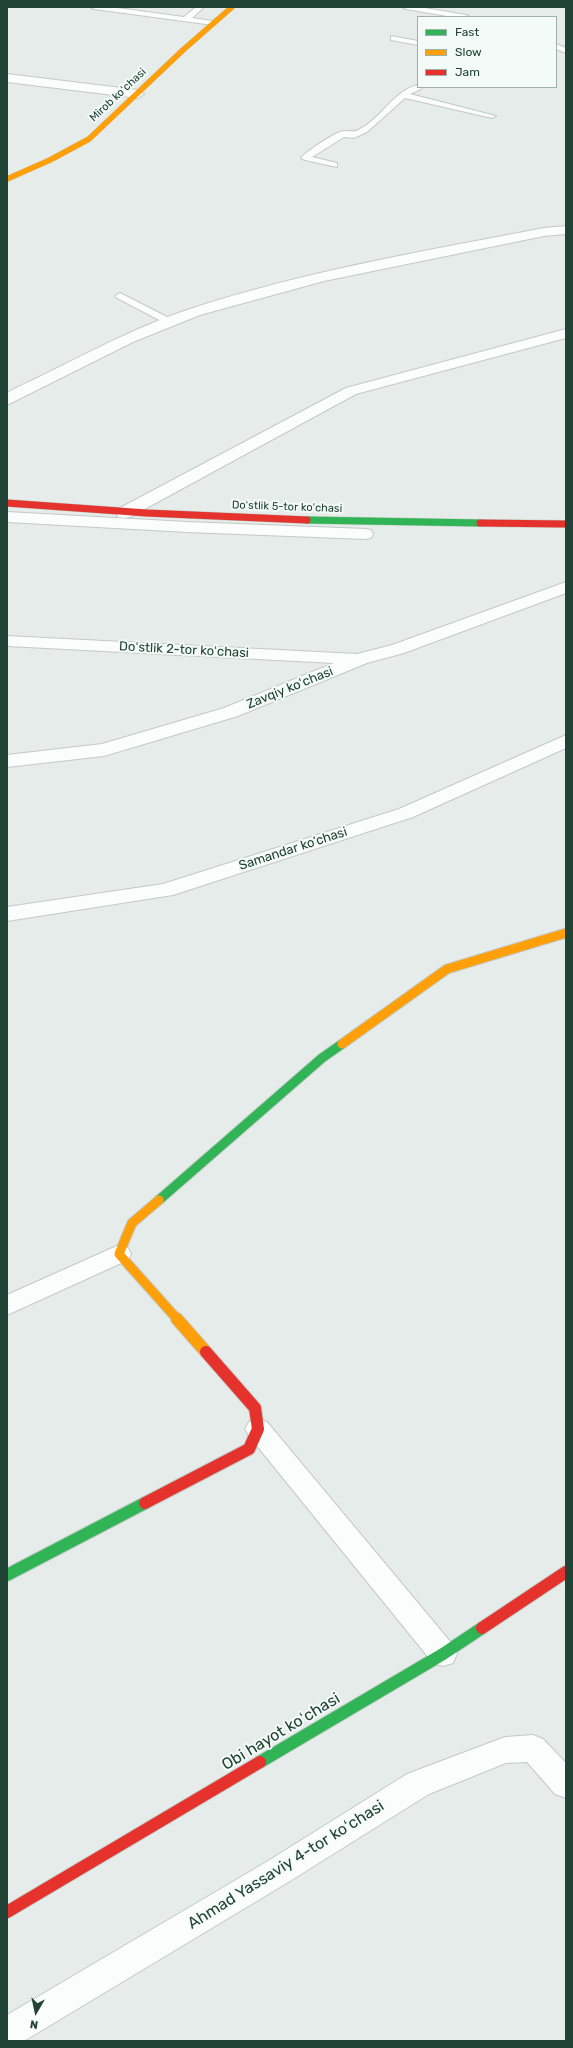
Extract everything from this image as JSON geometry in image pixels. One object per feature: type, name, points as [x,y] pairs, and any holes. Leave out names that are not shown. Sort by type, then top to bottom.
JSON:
[{"type":"street","name":"Mirob koʻchasi","points":[[7,179],[50,160],[89,139],[232,7]]},
{"type":"street","points":[[7,78],[138,94]]},
{"type":"street","points":[[7,400],[19,392],[168,321],[273,289],[423,256],[544,232],[566,230]]},
{"type":"street","points":[[124,513],[351,392],[566,333]]},
{"type":"street","name":"Doʻstlik 5-tor koʻchasi","points":[[7,503],[124,513],[354,522],[566,524]]},
{"type":"street","points":[[7,517],[187,527],[366,534]]},
{"type":"street","name":"Zavqiy koʻchasi","points":[[7,761],[104,750],[231,712],[361,660],[398,649],[566,587]]},
{"type":"street","name":"Doʻstlik 2-tor koʻchasi","points":[[7,641],[361,660]]},
{"type":"street","name":"Samandar ko‘chasi","points":[[7,914],[166,890],[406,813],[566,741]]},
{"type":"street","points":[[7,1306],[119,1254],[132,1223],[328,1054],[447,969],[566,933]]},
{"type":"street","points":[[7,1575],[250,1449],[258,1429],[255,1408],[119,1254]]},
{"type":"street","points":[[258,1429],[443,1654]]},
{"type":"street","name":"Obi hayot koʻchasi","points":[[7,1912],[443,1654],[566,1572]]},
{"type":"street","name":"Ahmad Yassaviy 4-tor koʻchasi","points":[[7,2033],[280,1871],[418,1784],[505,1750],[533,1748],[566,1784]]},
{"type":"lane","points":[[94,7],[213,23]]},
{"type":"lane","points":[[186,19],[200,7]]},
{"type":"lane","points":[[406,7],[460,16]]},
{"type":"lane","points":[[394,38],[417,42]]},
{"type":"lane","points":[[559,47],[566,51]]},
{"type":"lane","points":[[334,165],[305,158],[342,134],[354,135],[374,123],[402,95],[407,91],[417,87]]},
{"type":"lane","points":[[402,95],[492,116]]},
{"type":"lane","points":[[120,296],[168,321]]},
{"type":"traffic: fast","points":[[307,520],[480,523]]},
{"type":"traffic: fast","points":[[159,1200],[322,1058],[342,1044]]},
{"type":"traffic: fast","points":[[7,1575],[145,1503]]},
{"type":"traffic: fast","points":[[260,1762],[443,1654],[482,1628]]},
{"type":"traffic: slow","points":[[7,179],[50,160],[89,139],[183,50],[232,7]]},
{"type":"traffic: slow","points":[[342,1044],[447,969],[566,933]]},
{"type":"traffic: slow","points":[[159,1200],[132,1223],[119,1254],[206,1352]]},
{"type":"traffic: jam","points":[[7,503],[147,513],[307,520]]},
{"type":"traffic: jam","points":[[480,523],[566,524]]},
{"type":"traffic: jam","points":[[145,1503],[249,1449],[258,1429],[255,1408],[206,1352]]},
{"type":"traffic: jam","points":[[482,1628],[566,1572]]},
{"type":"traffic: jam","points":[[7,1912],[260,1762]]}]
